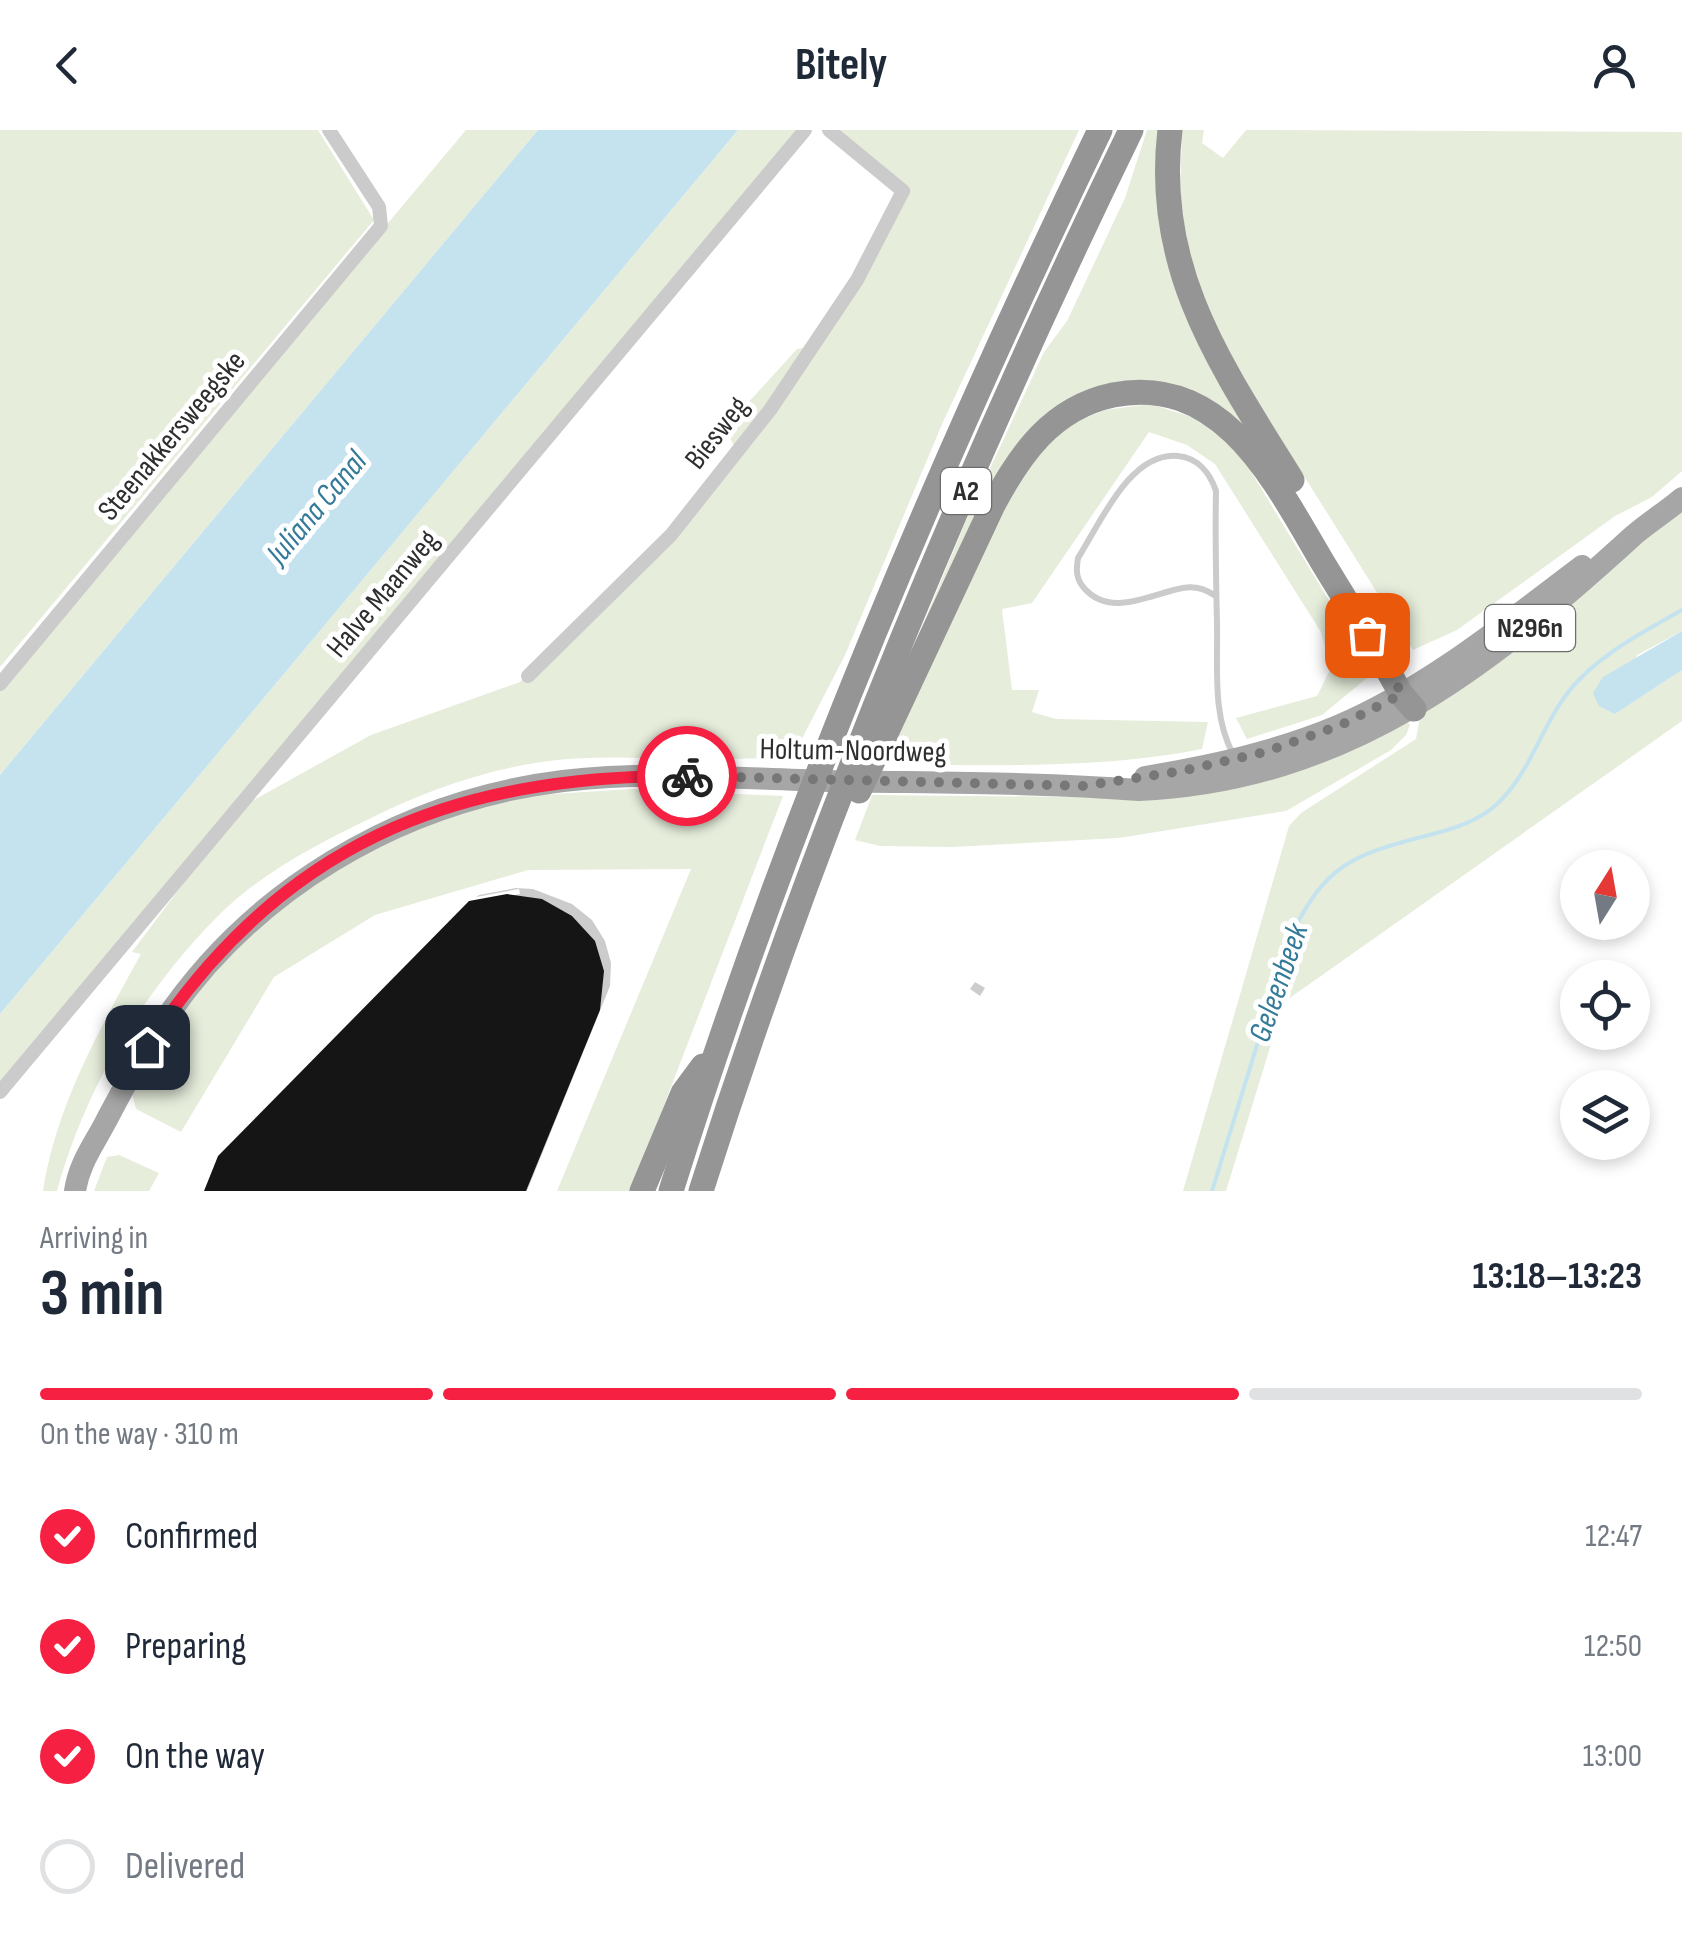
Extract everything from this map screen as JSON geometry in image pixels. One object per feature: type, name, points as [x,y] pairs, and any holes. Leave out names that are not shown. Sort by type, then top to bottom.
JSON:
[{"type":"highway","name":"A2","points":[[671,1191],[717,1048],[849,694],[970,406],[1100,130]]},
{"type":"highway","name":"A2","points":[[701,1191],[817,860],[886,683],[998,416],[1132,130]]},
{"type":"highway","points":[[1170,130],[1166,180],[1170,224],[1180,270],[1202,328],[1410,696]]},
{"type":"highway","name":"A2","points":[[817,860],[863,784],[1015,466],[1034,440],[1054,422],[1101,398],[1139,392],[1181,400],[1210,413],[1244,442],[1286,500],[1410,696]]},
{"type":"highway","name":"A2","points":[[642,1191],[683,1094],[717,1048]]},
{"type":"main road","name":"Holtum-Noordweg","points":[[75,1191],[84,1158],[147,1047],[213,957],[274,900],[364,842],[453,805],[538,784],[658,776],[1138,790],[1184,788],[1240,768],[1310,758],[1410,696],[1510,644],[1636,533],[1682,498]]},
{"type":"main road","name":"Holtum-Noordweg","points":[[85,1191],[104,1124]]},
{"type":"street","name":"Steenakkersweegske","points":[[0,684],[368,244],[383,221],[379,208],[328,130]]},
{"type":"street","name":"Halve Maanweg","points":[[0,1092],[805,130]]},
{"type":"street","name":"Biesweg","points":[[528,676],[672,535],[770,410],[857,280],[898,202],[901,188],[830,130]]},
{"type":"lane","points":[[1214,595],[1205,589],[1186,587],[1120,604],[1089,594],[1079,582],[1078,558],[1134,472],[1149,460],[1170,455],[1187,457],[1212,479],[1216,491],[1214,595],[1221,728],[1240,768]]},
{"type":"green space","points":[[0,130],[318,130],[374,220],[0,667]]},
{"type":"green space","points":[[466,130],[538,130],[0,775],[0,686]]},
{"type":"green space","points":[[738,130],[804,130],[243,806],[371,735],[520,682],[657,547],[734,446],[725,428],[797,349],[811,346],[882,226],[896,187],[831,130],[1079,130],[943,422],[845,655],[792,758],[595,758],[519,766],[431,791],[308,850],[232,902],[164,978],[119,1044],[100,1080],[57,1191],[43,1191],[69,1098],[95,1039],[141,954],[132,952],[229,822],[0,1087],[0,1014]]},
{"type":"green space","points":[[1147,130],[1165,130],[1164,211],[1277,479],[1178,394],[1052,416],[896,689],[968,516],[1044,352],[1067,321],[1125,198]]},
{"type":"green space","points":[[1182,130],[1204,130],[1202,143],[1223,158],[1246,130],[1682,132],[1682,471],[1652,497],[1615,516],[1457,630],[1413,650],[1232,361],[1196,289],[1180,200]]},
{"type":"green space","points":[[1150,404],[1195,418],[1219,434],[1247,465],[1373,673],[1322,715],[1247,739],[1236,718],[1317,696],[1331,668],[1321,632],[1215,464],[1187,445],[1149,432],[1032,603],[1002,609],[1012,690],[1039,690],[1032,712],[1056,719],[1208,722],[1202,749],[1130,760],[1058,764],[913,765],[912,760],[887,760],[980,538],[1033,460],[1068,425],[1105,410]]},
{"type":"green space","points":[[1682,510],[1682,631],[1637,655],[1615,714],[1682,670],[1682,721],[1284,1002],[1226,1191],[1183,1191],[1289,826],[1301,813],[1416,739],[1424,712]]},
{"type":"green space","points":[[1407,721],[1410,725],[1406,735],[1391,750],[1286,811],[1119,838],[953,847],[880,846],[855,840],[872,795],[1083,797]]},
{"type":"green space","points":[[630,789],[783,796],[631,1191],[557,1191],[691,869],[528,870],[375,915],[274,977],[181,1132],[136,1109],[132,1093],[190,1001],[283,906],[353,860],[448,815],[539,795]]},
{"type":"green space","points":[[119,1155],[159,1173],[149,1191],[94,1191],[107,1157]]},
{"type":"water","name":"Juliana Canal","points":[[538,130],[738,130],[0,1014],[0,775]]},
{"type":"water","points":[[1682,631],[1682,670],[1615,714],[1599,706],[1593,693],[1603,677]]},
{"type":"building","points":[[507,894],[542,899],[572,916],[595,941],[604,971],[600,1010],[526,1191],[204,1191],[218,1156],[469,901]]},
{"type":"waterway","name":"Geleenbeek","points":[[1212,1191],[1290,938],[1316,894],[1329,878],[1360,857],[1456,827],[1490,810],[1518,779],[1557,708],[1577,682],[1620,647],[1682,610]]},
{"type":"way so far","points":[[687,776],[1083,786],[1236,760],[1341,725],[1402,694],[1367,635]]},
{"type":"route","points":[[147,1047],[189,986],[244,926],[301,880],[364,842],[431,813],[508,790],[567,780],[687,776]]}]
